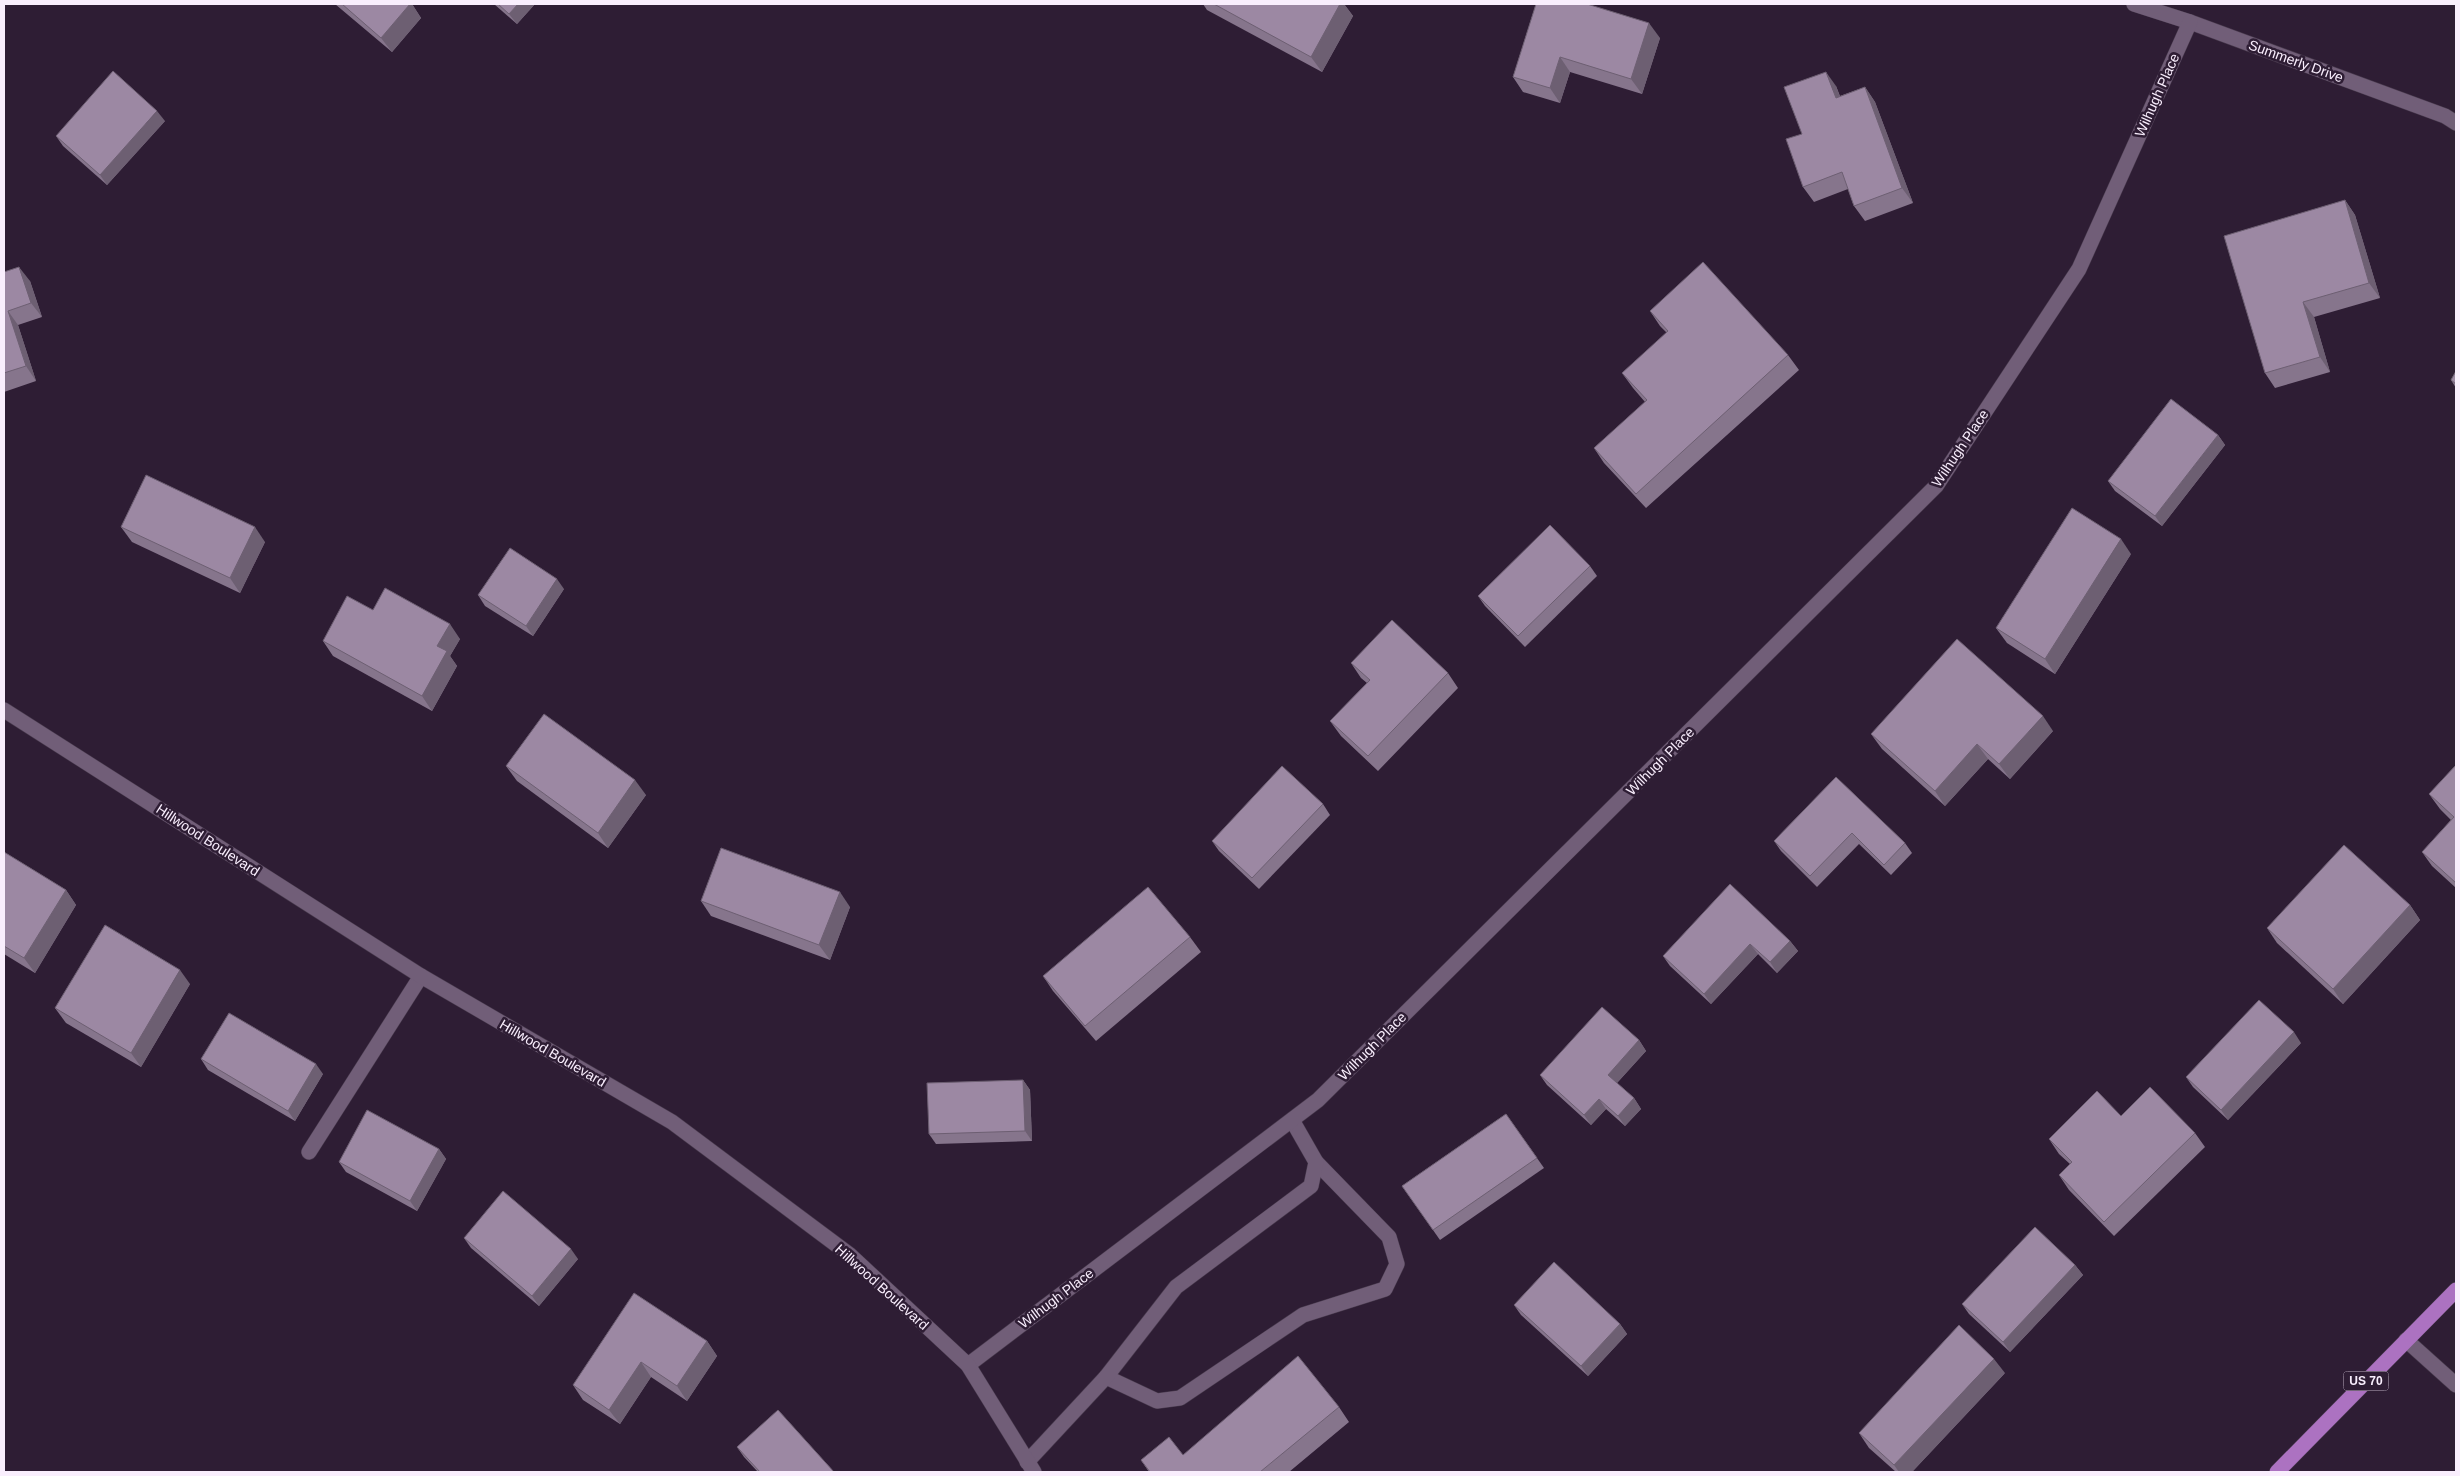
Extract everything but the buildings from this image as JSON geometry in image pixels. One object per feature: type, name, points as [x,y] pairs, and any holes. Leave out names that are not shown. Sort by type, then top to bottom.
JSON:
[{"type":"main road","name":"US 70","points":[[2277,1472],[2456,1290]]},
{"type":"street","name":"Summerly Drive","points":[[2134,4],[2190,22],[2446,116],[2456,123]]},
{"type":"street","name":"Wilhugh Place","points":[[968,1365],[1325,1093],[1936,486],[2079,269],[2190,22]]},
{"type":"street","name":"Hillwood Boulevard","points":[[4,710],[421,976],[672,1122],[850,1255],[968,1365],[1030,1467]]},
{"type":"street","points":[[309,1152],[421,976]]},
{"type":"street","points":[[1106,1377],[1157,1401],[1180,1398],[1303,1315],[1385,1288],[1397,1264],[1389,1237],[1316,1162],[1292,1120]]},
{"type":"street","points":[[1030,1467],[1106,1377],[1176,1287],[1311,1186],[1316,1162]]},
{"type":"street","points":[[2406,1340],[2456,1385]]}]
